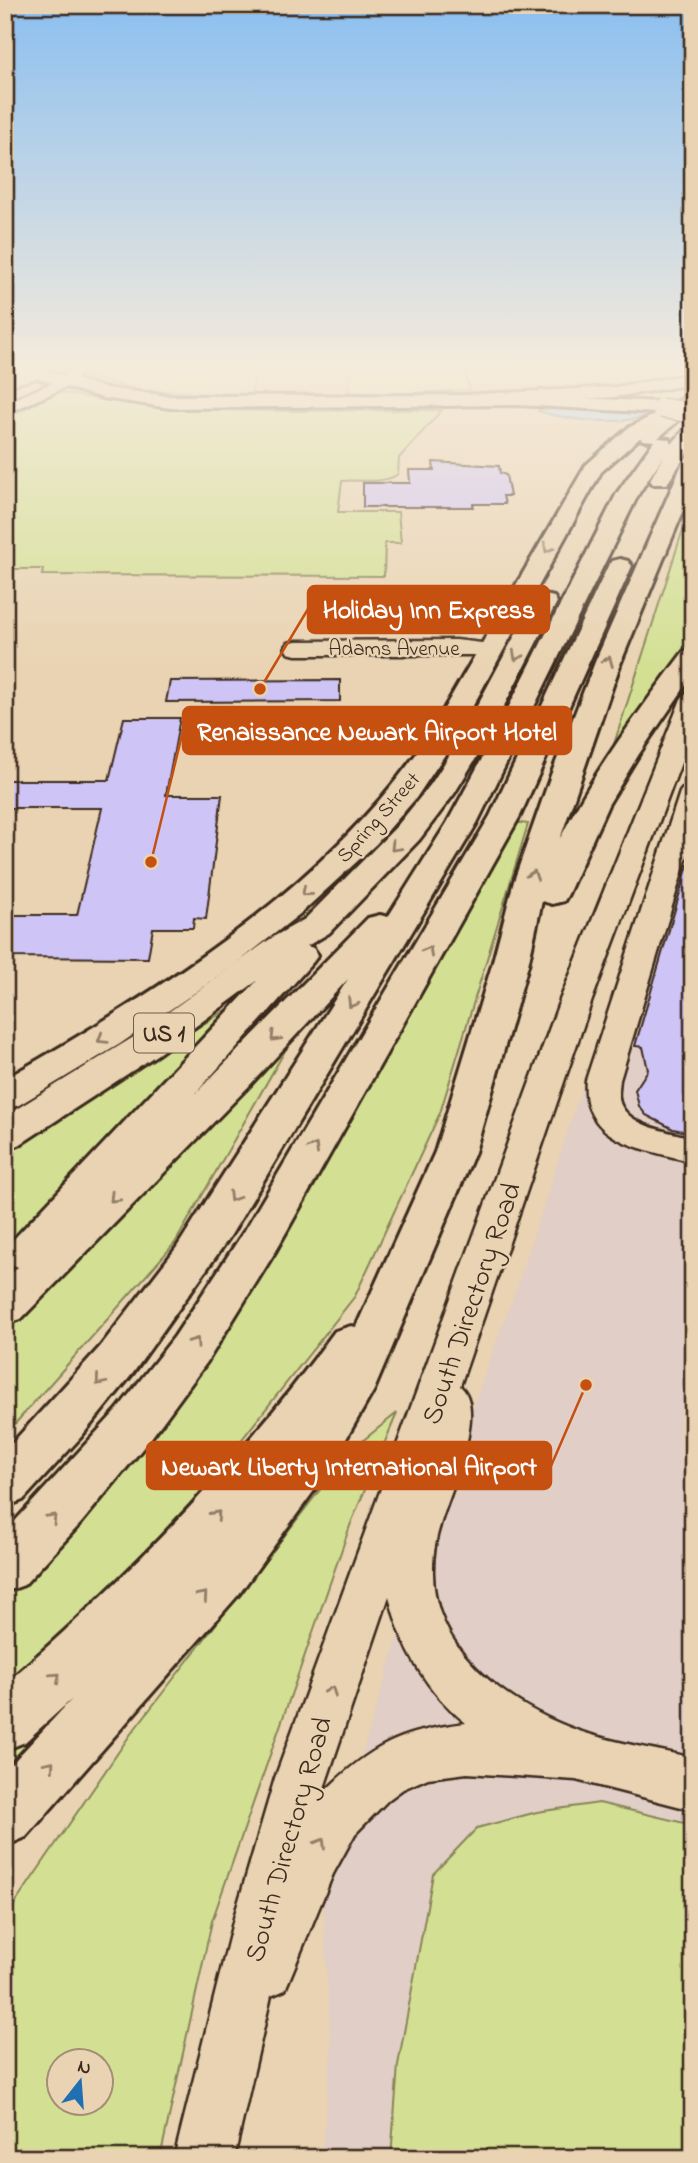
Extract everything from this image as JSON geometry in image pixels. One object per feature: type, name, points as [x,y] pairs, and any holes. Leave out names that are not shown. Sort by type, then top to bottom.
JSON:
[{"type":"main road","points":[[599,467],[605,471],[610,467]]},
{"type":"main road","points":[[5,1485],[88,1396],[173,1288],[236,1192],[452,841],[489,774],[628,493],[644,467]]},
{"type":"main road","points":[[5,1568],[64,1506],[134,1424],[197,1339],[260,1241],[499,827],[668,467]]},
{"type":"main road","points":[[5,1816],[220,1577],[308,1459],[357,1377],[444,1181],[466,1121],[510,965],[530,881],[587,715],[691,467]]},
{"type":"main road","name":"Spring Street","points":[[5,1096],[107,1036],[246,941],[330,871],[380,821],[438,744],[491,650],[605,471]]},
{"type":"main road","name":"US 1","points":[[5,1135],[134,1053],[221,993],[285,944],[317,926],[408,833],[448,780],[478,730],[594,509]]},
{"type":"main road","points":[[510,965],[553,893],[570,849],[610,778],[653,710],[693,656]]},
{"type":"main road","points":[[5,1307],[351,958],[452,841]]},
{"type":"main road","points":[[5,1277],[306,949],[317,926]]},
{"type":"main road","points":[[5,1722],[148,1588],[189,1546],[261,1463],[320,1388],[370,1316],[392,1281],[444,1181]]},
{"type":"street","name":"Adams Avenue","points":[[296,648],[456,647],[491,650]]},
{"type":"street","name":"South Directory Road","points":[[204,2158],[262,1914],[301,1777],[576,1000],[693,699]]},
{"type":"street","points":[[693,792],[600,1100],[606,1113],[627,1129],[693,1150]]},
{"type":"street","points":[[451,1359],[444,1450],[421,1516],[410,1562],[411,1597],[416,1614],[435,1657],[466,1692],[504,1720],[576,1755]]},
{"type":"street","points":[[226,2063],[314,1855],[337,1816],[370,1782],[386,1771],[426,1753],[447,1748],[576,1755],[693,1784]]},
{"type":"shaded area","points":[[693,769],[693,2158],[322,2158],[331,2048],[322,1886],[445,1482],[516,1289],[641,908]]},
{"type":"green space","points":[[5,467],[398,467],[398,474],[378,481],[342,481],[338,512],[398,512],[401,543],[385,543],[384,576],[42,575],[43,569],[5,569]]},
{"type":"green space","points":[[693,507],[693,637],[614,744],[686,520]]},
{"type":"green space","points":[[514,822],[528,824],[440,1113],[355,1296],[161,1542],[5,1689],[5,1589],[88,1508],[227,1329],[320,1159],[428,983]]},
{"type":"green space","points":[[228,1009],[5,1250],[5,1147]]},
{"type":"green space","points":[[294,1035],[175,1243],[5,1435],[5,1334],[87,1241]]},
{"type":"green space","points":[[397,1413],[351,1523],[212,1921],[160,2158],[5,2158],[5,1918],[130,1735],[350,1451]]},
{"type":"green space","points":[[75,1696],[5,1779],[5,1751]]},
{"type":"green space","points":[[599,1803],[693,1825],[693,2158],[391,2158],[398,2065],[433,1874],[477,1828],[537,1812]]},
{"type":"building","points":[[434,467],[499,467],[500,473],[506,475],[510,496],[503,496],[505,504],[473,504],[473,507],[363,507],[363,483],[410,483],[409,470],[434,470]]},
{"type":"building","points":[[340,680],[340,701],[166,702],[170,681]]},
{"type":"building","points":[[124,718],[180,718],[166,795],[222,795],[206,919],[194,918],[193,928],[153,928],[148,958],[5,957],[15,915],[77,915],[102,808],[5,808],[5,780],[109,780]]},
{"type":"building","points":[[688,865],[693,866],[693,1133],[673,1129],[646,1115],[639,1106],[635,1090],[648,1070],[643,1047],[635,1046]]},
{"type":"place","name":"Holiday Inn Express","points":[[260,689]]},
{"type":"place","name":"Renaissance Newark Airport Hotel","points":[[151,862]]},
{"type":"place","name":"Newark Liberty International Airport","points":[[586,1385]]}]
